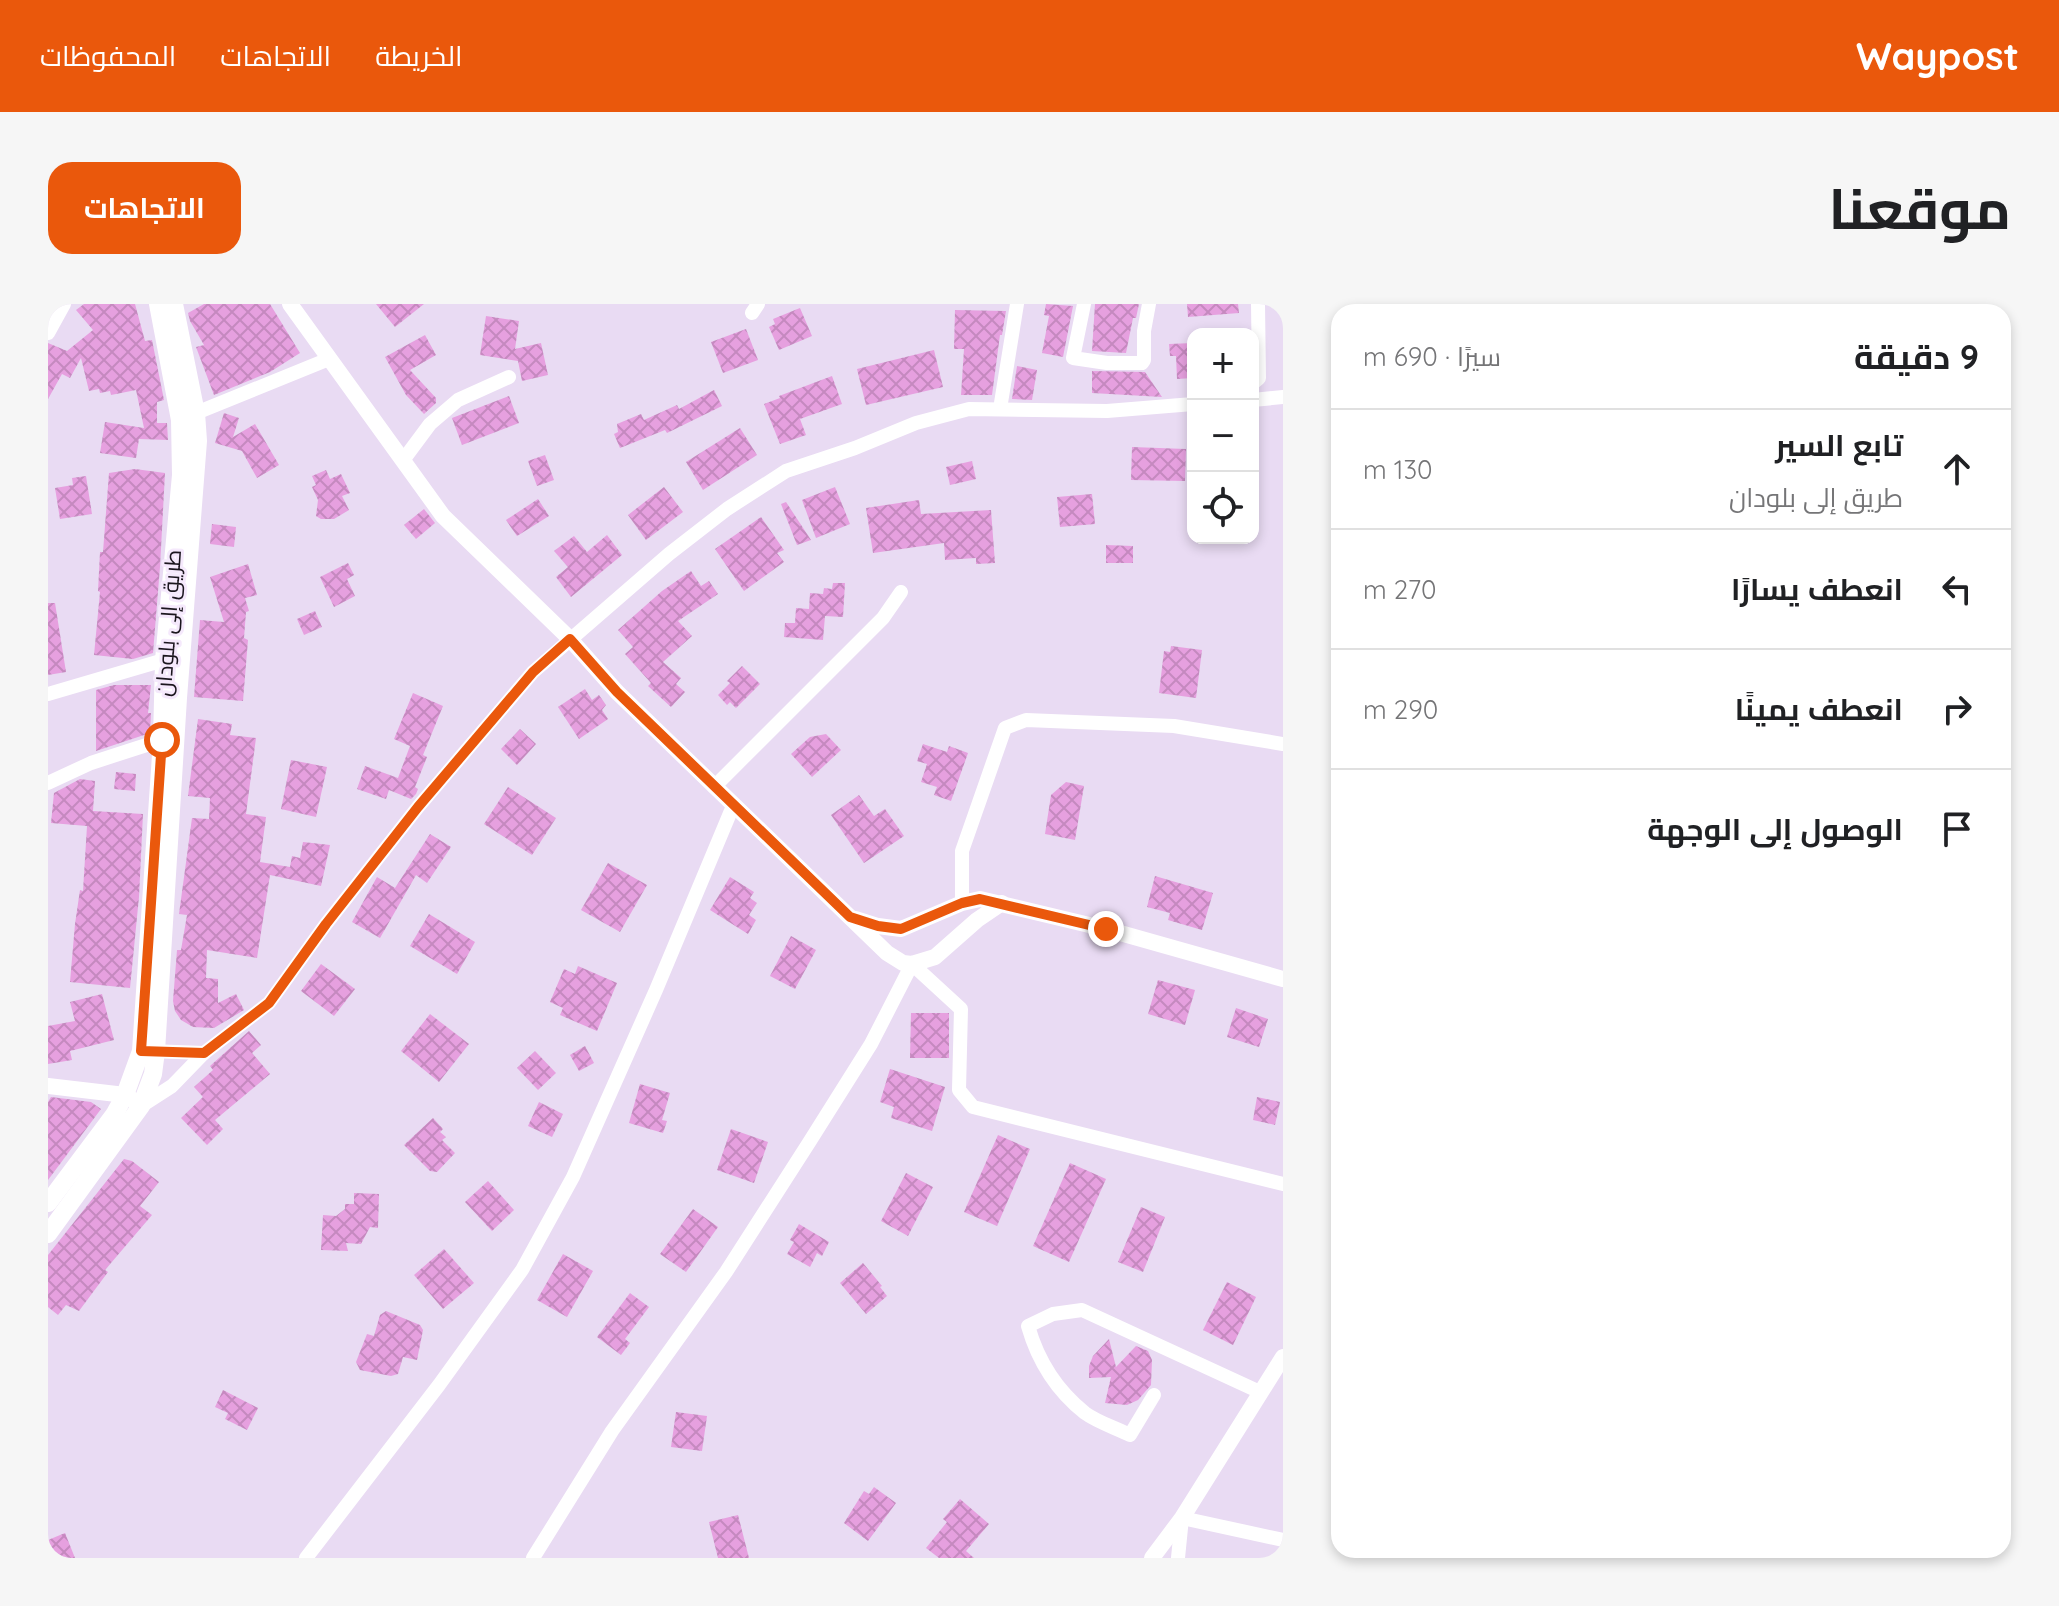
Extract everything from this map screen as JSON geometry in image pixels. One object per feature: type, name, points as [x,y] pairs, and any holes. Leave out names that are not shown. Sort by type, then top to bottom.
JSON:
[{"type":"main road","name":"طريق إلى بلودان","points":[[48,1203],[80,1164],[125,1095],[149,1051],[164,660],[181,475],[180,420],[158,304]]},
{"type":"main road","points":[[48,1234],[141,1106],[153,1074],[149,1051],[197,455],[196,413],[174,304]]},
{"type":"street","points":[[48,333],[64,304]]},
{"type":"street","points":[[290,304],[443,516],[570,639],[617,692],[887,953],[903,963],[912,964],[935,957],[977,920],[1002,903]]},
{"type":"street","points":[[1000,409],[1017,304]]},
{"type":"street","points":[[1084,304],[1073,358],[1107,363],[1142,363],[1149,304]]},
{"type":"street","points":[[1258,304],[1258,328]]},
{"type":"street","points":[[196,413],[329,359]]},
{"type":"street","points":[[404,459],[430,424],[458,400],[509,377]]},
{"type":"street","points":[[1259,399],[1283,397]]},
{"type":"street","points":[[48,1086],[125,1095],[141,1106],[172,1086],[204,1053],[269,1003],[326,924],[418,807],[533,672],[669,554],[727,509],[786,471],[916,423],[969,409],[1107,411],[1187,404]]},
{"type":"street","points":[[714,787],[883,618],[901,592]]},
{"type":"street","points":[[48,694],[164,660]]},
{"type":"street","points":[[962,903],[962,851],[1005,728],[1026,720],[1174,726],[1283,744]]},
{"type":"street","points":[[48,783],[91,763],[162,740]]},
{"type":"street","points":[[306,1558],[439,1385],[522,1270],[573,1177],[733,806]]},
{"type":"street","points":[[850,917],[901,929],[962,903],[980,899],[1106,929],[1283,979]]},
{"type":"street","points":[[912,964],[961,1009],[959,1090],[973,1107],[1283,1184]]},
{"type":"street","points":[[533,1558],[612,1431],[726,1272],[810,1141],[871,1044],[912,964]]},
{"type":"street","points":[[149,1051],[204,1053]]},
{"type":"street","points":[[1154,1395],[1130,1435],[1086,1414],[1051,1379],[1035,1350],[1028,1326],[1053,1314],[1082,1310],[1260,1392]]},
{"type":"street","points":[[1152,1558],[1182,1518],[1283,1357]]},
{"type":"street","points":[[1182,1518],[1283,1540]]},
{"type":"street","points":[[1178,1558],[1182,1518]]},
{"type":"building","points":[[84,304],[135,304],[145,341],[152,340],[164,400],[157,402],[157,423],[167,423],[168,440],[139,439],[136,458],[100,453],[105,422],[144,428],[136,390],[111,395],[110,391],[100,393],[99,389],[89,391],[81,358],[70,378],[62,374],[48,399],[48,343],[67,351],[93,330],[76,310]]},
{"type":"building","points":[[204,304],[270,304],[300,353],[270,372],[214,395],[196,347],[204,345],[188,313]]},
{"type":"building","points":[[376,304],[424,304],[395,327]]},
{"type":"building","points":[[1046,304],[1073,306],[1063,357],[1042,353],[1049,316],[1044,315]]},
{"type":"building","points":[[1095,304],[1139,304],[1126,353],[1092,351]]},
{"type":"building","points":[[1187,304],[1238,304],[1239,313],[1188,317]]},
{"type":"building","points":[[800,308],[812,336],[779,350],[769,327],[775,324],[773,319]]},
{"type":"building","points":[[955,310],[1006,311],[992,395],[961,395],[964,349],[954,349]]},
{"type":"building","points":[[486,316],[519,321],[515,349],[541,343],[548,375],[522,381],[518,361],[480,355]]},
{"type":"building","points":[[746,329],[758,360],[723,373],[711,342]]},
{"type":"building","points":[[425,335],[436,355],[410,370],[436,398],[436,403],[424,414],[406,395],[385,357]]},
{"type":"building","points":[[1187,343],[1187,378],[1177,379],[1176,356],[1170,356],[1169,344]]},
{"type":"building","points":[[934,350],[943,387],[866,405],[857,369]]},
{"type":"building","points":[[1017,366],[1037,370],[1032,400],[1012,399]]},
{"type":"building","points":[[1092,371],[1145,372],[1162,397],[1092,393]]},
{"type":"building","points":[[832,376],[842,404],[800,419],[806,435],[780,444],[764,404]]},
{"type":"building","points":[[714,390],[722,406],[667,433],[665,430],[620,448],[614,434],[618,432],[617,424],[641,414],[644,420],[677,405],[679,409]]},
{"type":"building","points":[[509,396],[519,423],[462,445],[452,418]]},
{"type":"building","points":[[224,413],[239,418],[233,437],[255,424],[279,465],[257,478],[242,451],[215,443]]},
{"type":"building","points":[[740,428],[757,455],[703,490],[686,462]]},
{"type":"building","points":[[1132,447],[1186,449],[1185,481],[1131,480]]},
{"type":"building","points":[[545,455],[554,480],[537,486],[528,461]]},
{"type":"building","points":[[972,461],[976,479],[950,485],[946,467]]},
{"type":"building","points":[[135,469],[165,473],[153,653],[133,659],[94,655],[100,552],[103,552],[109,473]]},
{"type":"building","points":[[326,470],[330,479],[341,474],[350,493],[342,496],[349,510],[334,519],[316,516],[318,500],[312,487],[316,485],[312,476]]},
{"type":"building","points":[[86,476],[92,514],[60,519],[55,488],[73,485],[72,478]]},
{"type":"building","points":[[664,487],[683,512],[646,540],[628,515]]},
{"type":"building","points":[[835,487],[850,524],[816,538],[802,500]]},
{"type":"building","points":[[1092,494],[1095,524],[1060,527],[1057,497]]},
{"type":"building","points":[[538,499],[549,516],[517,536],[506,520]]},
{"type":"building","points":[[919,500],[921,514],[991,510],[995,563],[976,564],[976,558],[945,560],[944,543],[873,553],[866,508]]},
{"type":"building","points":[[786,502],[811,540],[797,545],[781,504]]},
{"type":"building","points":[[424,509],[435,523],[416,539],[404,525]]},
{"type":"building","points":[[761,517],[784,550],[777,553],[784,562],[744,591],[715,549]]},
{"type":"building","points":[[212,524],[236,527],[234,547],[210,544]]},
{"type":"building","points":[[607,535],[622,555],[571,597],[556,577],[568,567],[554,551],[574,536],[587,552]]},
{"type":"building","points":[[1106,545],[1133,546],[1133,563],[1106,563]]},
{"type":"building","points":[[348,563],[354,575],[347,579],[355,596],[334,607],[320,577]]},
{"type":"building","points":[[248,564],[257,595],[245,598],[249,611],[246,612],[244,638],[248,640],[243,701],[194,697],[200,620],[224,622],[210,577]]},
{"type":"building","points":[[691,571],[701,586],[709,581],[718,594],[678,621],[692,636],[663,662],[681,678],[676,684],[685,692],[671,707],[648,686],[651,683],[625,654],[633,647],[618,630],[662,591]]},
{"type":"building","points":[[833,583],[845,583],[843,617],[825,616],[823,640],[784,637],[785,623],[795,623],[796,608],[809,609],[810,593],[823,594],[824,588],[832,589]]},
{"type":"building","points":[[48,603],[55,603],[66,672],[48,675]]},
{"type":"building","points":[[315,611],[322,627],[304,635],[297,619]]},
{"type":"building","points":[[1171,646],[1202,650],[1196,698],[1159,693],[1164,651],[1170,652]]},
{"type":"building","points":[[742,666],[760,684],[736,708],[730,702],[727,705],[718,695]]},
{"type":"building","points":[[114,685],[151,685],[148,713],[151,713],[150,733],[96,751],[96,690]]},
{"type":"building","points":[[585,689],[592,700],[599,695],[606,705],[602,710],[608,719],[579,739],[558,707]]},
{"type":"building","points":[[413,693],[443,706],[423,755],[427,757],[415,787],[418,789],[416,794],[411,799],[389,790],[386,799],[357,789],[365,766],[398,778],[410,746],[394,739]]},
{"type":"building","points":[[198,719],[232,724],[230,735],[256,738],[246,814],[266,817],[260,862],[290,867],[292,856],[300,858],[303,842],[330,845],[321,886],[270,875],[257,958],[207,950],[206,978],[218,979],[218,1003],[236,994],[244,1010],[214,1028],[193,1027],[181,1020],[173,1001],[177,950],[181,950],[187,915],[179,914],[192,818],[209,819],[210,798],[188,796]]},
{"type":"building","points":[[520,729],[536,744],[517,765],[501,749]]},
{"type":"building","points":[[826,734],[841,750],[812,777],[791,754],[810,737]]},
{"type":"building","points":[[923,744],[947,752],[949,746],[968,753],[951,801],[934,795],[937,787],[921,782],[927,764],[917,761]]},
{"type":"building","points":[[291,760],[327,767],[316,817],[281,809]]},
{"type":"building","points":[[116,772],[136,774],[135,791],[114,789]]},
{"type":"building","points":[[80,779],[95,781],[93,811],[143,814],[130,988],[70,982],[75,924],[80,890],[83,891],[87,826],[51,823],[54,793]]},
{"type":"building","points":[[1066,782],[1084,786],[1075,840],[1045,834],[1051,795]]},
{"type":"building","points":[[508,787],[556,818],[532,855],[484,824]]},
{"type":"building","points":[[859,795],[874,816],[885,809],[904,836],[864,863],[831,815]]},
{"type":"building","points":[[430,834],[451,847],[427,883],[416,875],[380,938],[352,922],[377,877],[395,888]]},
{"type":"building","points":[[608,863],[647,885],[620,932],[581,910]]},
{"type":"building","points":[[1155,876],[1213,893],[1202,930],[1168,920],[1170,913],[1147,907]]},
{"type":"building","points":[[730,877],[754,892],[750,898],[757,903],[749,915],[756,920],[748,934],[710,910]]},
{"type":"building","points":[[429,914],[475,942],[457,974],[410,946]]},
{"type":"building","points":[[791,936],[816,950],[795,989],[770,976]]},
{"type":"building","points":[[321,964],[355,989],[334,1016],[301,991]]},
{"type":"building","points":[[578,966],[617,983],[597,1031],[560,1015],[563,1008],[550,1002],[564,969],[575,974]]},
{"type":"building","points":[[1158,980],[1195,990],[1185,1025],[1148,1014]]},
{"type":"building","points":[[102,994],[114,1040],[70,1051],[72,1060],[48,1064],[48,1026],[75,1021],[70,1002]]},
{"type":"building","points":[[1236,1008],[1268,1019],[1259,1047],[1227,1037]]},
{"type":"building","points":[[911,1013],[949,1013],[949,1058],[910,1058]]},
{"type":"building","points":[[430,1014],[469,1044],[439,1082],[401,1051]]},
{"type":"building","points":[[249,1031],[261,1045],[252,1053],[270,1074],[215,1120],[223,1129],[207,1145],[181,1118],[203,1097],[194,1087],[213,1070],[210,1066]]},
{"type":"building","points":[[585,1046],[594,1063],[579,1071],[570,1055]]},
{"type":"building","points":[[535,1051],[556,1073],[538,1090],[517,1068]]},
{"type":"building","points":[[890,1069],[945,1087],[932,1131],[891,1118],[894,1107],[880,1102]]},
{"type":"building","points":[[640,1084],[670,1093],[662,1120],[667,1121],[663,1133],[629,1123]]},
{"type":"building","points":[[51,1097],[91,1102],[101,1109],[48,1180],[48,1102]]},
{"type":"building","points":[[1257,1097],[1280,1102],[1275,1125],[1253,1120]]},
{"type":"building","points":[[539,1102],[563,1114],[552,1137],[528,1126]]},
{"type":"building","points":[[433,1118],[443,1129],[440,1132],[446,1137],[442,1140],[455,1153],[437,1172],[430,1171],[404,1145]]},
{"type":"building","points":[[731,1129],[768,1142],[754,1183],[717,1170]]},
{"type":"building","points":[[998,1135],[1030,1149],[997,1226],[964,1212]]},
{"type":"building","points":[[124,1159],[132,1161],[159,1182],[140,1206],[152,1215],[105,1270],[108,1272],[79,1311],[66,1305],[58,1315],[48,1307],[48,1255]]},
{"type":"building","points":[[1070,1163],[1106,1179],[1069,1262],[1033,1246]]},
{"type":"building","points":[[906,1173],[933,1187],[908,1236],[881,1221]]},
{"type":"building","points":[[488,1181],[514,1210],[492,1231],[465,1202]]},
{"type":"building","points":[[354,1193],[379,1194],[378,1228],[370,1227],[361,1244],[346,1243],[348,1251],[321,1250],[323,1215],[336,1216],[345,1209],[345,1204],[354,1204]]},
{"type":"building","points":[[1141,1207],[1165,1217],[1143,1272],[1118,1262]]},
{"type":"building","points":[[693,1209],[718,1227],[686,1272],[660,1254]]},
{"type":"building","points":[[799,1224],[829,1242],[822,1256],[817,1253],[810,1267],[787,1254],[794,1242],[790,1240]]},
{"type":"building","points":[[444,1249],[474,1283],[443,1309],[414,1275]]},
{"type":"building","points":[[563,1254],[593,1271],[567,1317],[537,1300]]},
{"type":"building","points":[[863,1263],[887,1296],[866,1314],[840,1283]]},
{"type":"building","points":[[1227,1282],[1256,1297],[1233,1345],[1203,1330]]},
{"type":"building","points":[[630,1293],[649,1307],[625,1339],[630,1343],[621,1355],[597,1337]]},
{"type":"building","points":[[386,1311],[420,1325],[423,1330],[417,1360],[403,1357],[398,1374],[391,1376],[360,1370],[356,1362],[367,1334],[374,1336],[380,1315]]},
{"type":"building","points":[[1109,1339],[1116,1367],[1136,1346],[1148,1351],[1152,1360],[1151,1385],[1138,1400],[1127,1405],[1105,1403],[1111,1377],[1089,1378],[1093,1356]]},
{"type":"building","points":[[223,1390],[258,1408],[247,1430],[225,1419],[228,1413],[215,1407]]},
{"type":"building","points":[[676,1412],[707,1416],[702,1451],[671,1447]]},
{"type":"building","points":[[874,1487],[896,1503],[868,1541],[844,1523],[864,1491],[869,1494]]},
{"type":"building","points":[[960,1499],[989,1524],[966,1551],[974,1558],[939,1558],[926,1548],[947,1522],[943,1519]]},
{"type":"building","points":[[738,1515],[749,1558],[718,1558],[709,1522]]},
{"type":"building","points":[[65,1533],[75,1558],[48,1558],[48,1540]]},
{"type":"route","points":[[162,740],[141,1051],[204,1053],[269,1003],[326,924],[418,807],[533,672],[570,639],[617,692],[850,917],[901,929],[962,903],[980,899],[1106,929]]}]
